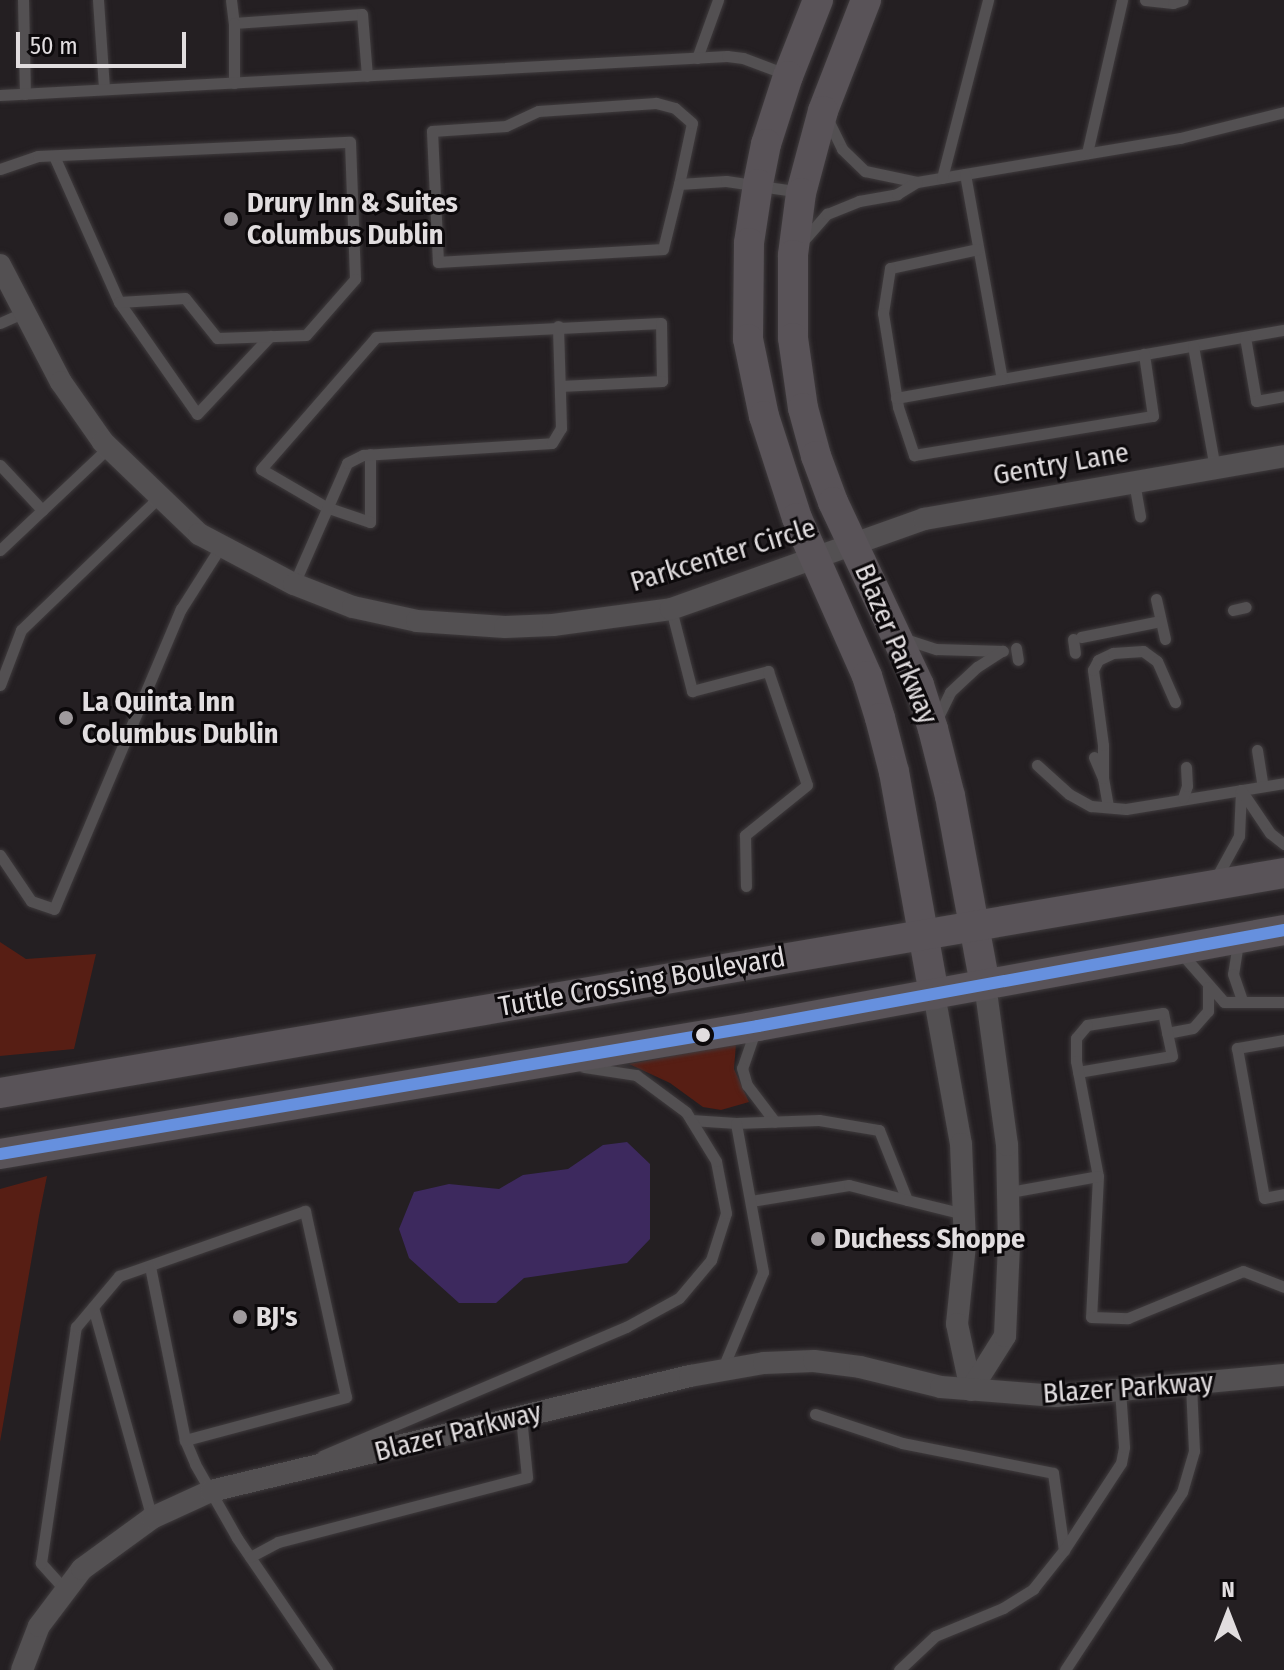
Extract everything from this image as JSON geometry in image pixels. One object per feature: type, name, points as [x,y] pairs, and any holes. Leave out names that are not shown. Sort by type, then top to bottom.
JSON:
[{"type":"main road","name":"Blazer Parkway","points":[[818,0],[788,76],[766,144],[758,184],[749,243],[747,309],[752,366],[764,416],[797,518],[867,676],[880,718],[894,772],[934,994]]},
{"type":"main road","name":"Blazer Parkway","points":[[866,0],[823,111],[801,193],[793,255],[793,338],[803,408],[816,456],[853,545],[897,635],[933,729],[950,796],[985,985]]},
{"type":"main road","name":"Tuttle Crossing Boulevard","points":[[0,1093],[1284,873]]},
{"type":"main road","points":[[0,1154],[758,1026],[1284,930]]},
{"type":"street","name":"Parkcenter Circle","points":[[0,265],[22,313],[61,382],[109,447],[159,497],[199,534],[294,584],[353,607],[417,621],[505,627],[608,620],[671,609],[853,545]]},
{"type":"street","name":"Gentry Lane","points":[[853,545],[924,519],[1284,456]]},
{"type":"street","name":"Blazer Parkway","points":[[971,1390],[1005,1336],[1010,1192],[985,985]]},
{"type":"street","name":"Blazer Parkway","points":[[934,994],[961,1144],[964,1214],[957,1324],[971,1390]]},
{"type":"street","name":"Blazer Parkway","points":[[22,1670],[39,1626],[82,1569],[152,1518],[211,1491],[721,1370],[764,1363],[814,1361],[971,1390],[1056,1396],[1284,1375]]},
{"type":"lane","points":[[23,0],[25,94]]},
{"type":"lane","points":[[98,0],[104,89]]},
{"type":"lane","points":[[231,0],[234,83]]},
{"type":"lane","points":[[697,58],[718,0]]},
{"type":"lane","points":[[942,178],[988,0]]},
{"type":"lane","points":[[1087,153],[1122,0]]},
{"type":"lane","points":[[1145,0],[1173,3],[1183,0]]},
{"type":"lane","points":[[234,23],[362,14],[367,76]]},
{"type":"lane","points":[[0,95],[697,58],[743,58],[788,76]]},
{"type":"lane","points":[[656,103],[675,108],[692,123],[679,184],[663,249],[438,262],[432,131],[506,126],[538,111],[656,103]]},
{"type":"lane","points":[[823,111],[842,149],[865,171],[917,182],[1180,138],[1284,112]]},
{"type":"lane","points":[[0,169],[38,156],[350,142],[355,279],[306,335],[217,338],[185,298],[119,302]]},
{"type":"lane","points":[[54,156],[119,302],[197,414],[270,336]]},
{"type":"lane","points":[[965,174],[1002,379]]},
{"type":"lane","points":[[679,184],[726,181],[801,193]]},
{"type":"lane","points":[[793,255],[827,214],[859,201],[897,194],[917,182]]},
{"type":"lane","points":[[978,249],[890,268],[883,313],[896,398],[914,455],[1153,416],[1144,354]]},
{"type":"lane","points":[[0,323],[22,313]]},
{"type":"lane","points":[[370,454],[370,522],[326,507],[261,469],[376,337],[661,323],[662,381],[560,386]]},
{"type":"lane","points":[[294,584],[347,463],[370,454],[552,443],[561,428],[558,326]]},
{"type":"lane","points":[[896,398],[1284,330]]},
{"type":"lane","points":[[1245,337],[1256,401],[1284,396]]},
{"type":"lane","points":[[1193,346],[1215,468]]},
{"type":"lane","points":[[0,550],[109,447]]},
{"type":"lane","points":[[0,465],[42,510]]},
{"type":"lane","points":[[1134,482],[1140,516]]},
{"type":"lane","points":[[0,685],[21,630],[159,497]]},
{"type":"lane","points":[[0,855],[31,901],[54,909],[181,609],[221,546]]},
{"type":"lane","points":[[1156,599],[1165,639]]},
{"type":"lane","points":[[1233,610],[1246,607]]},
{"type":"lane","points":[[671,609],[692,691],[768,671],[807,785],[745,835],[746,886]]},
{"type":"lane","points":[[1075,653],[1077,638],[1160,621]]},
{"type":"lane","points":[[897,635],[936,649],[1003,651],[977,667],[950,692],[933,729]]},
{"type":"lane","points":[[1108,807],[1093,670],[1098,660],[1113,653],[1143,651],[1157,661],[1175,702]]},
{"type":"lane","points":[[1257,750],[1263,786]]},
{"type":"lane","points":[[1094,757],[1103,778]]},
{"type":"lane","points":[[1037,765],[1069,794],[1091,806],[1149,807],[1183,798],[1284,783]]},
{"type":"lane","points":[[1183,798],[1187,786],[1186,767]]},
{"type":"lane","points":[[1241,790],[1270,833],[1284,844]]},
{"type":"lane","points":[[1211,886],[1231,856],[1239,836],[1241,790]]},
{"type":"lane","points":[[1239,938],[1232,961],[1242,1000]]},
{"type":"lane","points":[[1178,949],[1224,1002],[1284,1002]]},
{"type":"lane","points":[[1167,1033],[1193,1028],[1208,1011],[1208,987]]},
{"type":"lane","points":[[1078,1072],[1172,1056],[1163,1013],[1087,1025],[1076,1038],[1078,1072],[1098,1176],[1091,1317],[1128,1318],[1243,1271],[1284,1287]]},
{"type":"lane","points":[[758,1026],[742,1068],[747,1085],[775,1122]]},
{"type":"lane","points":[[1284,1040],[1237,1048],[1264,1198],[1284,1194]]},
{"type":"lane","points":[[291,1472],[354,1440],[626,1327],[679,1298],[711,1260],[726,1213],[716,1161],[686,1112],[636,1075],[552,1061]]},
{"type":"lane","points":[[691,1120],[736,1123],[819,1120],[879,1130],[907,1200]]},
{"type":"lane","points":[[721,1370],[763,1272],[736,1123]]},
{"type":"lane","points":[[1010,1192],[1098,1176]]},
{"type":"lane","points":[[751,1201],[849,1185],[964,1214]]},
{"type":"lane","points":[[66,1591],[41,1563],[76,1327],[119,1276],[305,1211],[346,1397],[185,1440]]},
{"type":"lane","points":[[150,1266],[185,1440],[250,1557],[327,1670]]},
{"type":"lane","points":[[93,1307],[152,1518]]},
{"type":"lane","points":[[1065,1670],[1182,1492],[1194,1451],[1191,1384]]},
{"type":"lane","points":[[899,1670],[935,1636],[1003,1608],[1033,1589],[1064,1550],[1121,1463],[1124,1447],[1120,1390]]},
{"type":"lane","points":[[815,1414],[902,1443],[1053,1473],[1064,1550]]},
{"type":"lane","points":[[250,1557],[278,1542],[527,1477],[521,1417]]},
{"type":"shaded area","points":[[0,942],[26,959],[96,954],[74,1049],[0,1056]]},
{"type":"shaded area","points":[[736,1044],[734,1069],[749,1102],[721,1110],[703,1107],[670,1083],[629,1064]]},
{"type":"shaded area","points":[[627,1142],[650,1164],[650,1239],[627,1263],[524,1278],[496,1303],[459,1303],[409,1258],[399,1229],[414,1192],[449,1184],[499,1189],[523,1175],[568,1169],[603,1145]]},
{"type":"shaded area","points":[[47,1176],[39,1216],[0,1442],[0,1189]]},
{"type":"transit line","points":[[0,1154],[758,1026],[1284,930]]},
{"type":"place","name":"Drury Inn & Suites Columbus Dublin","points":[[231,219]]},
{"type":"place","name":"La Quinta Inn Columbus Dublin","points":[[66,718]]},
{"type":"place","name":"Duchess Shoppe","points":[[818,1239]]},
{"type":"place","name":"BJ's","points":[[240,1317]]}]
